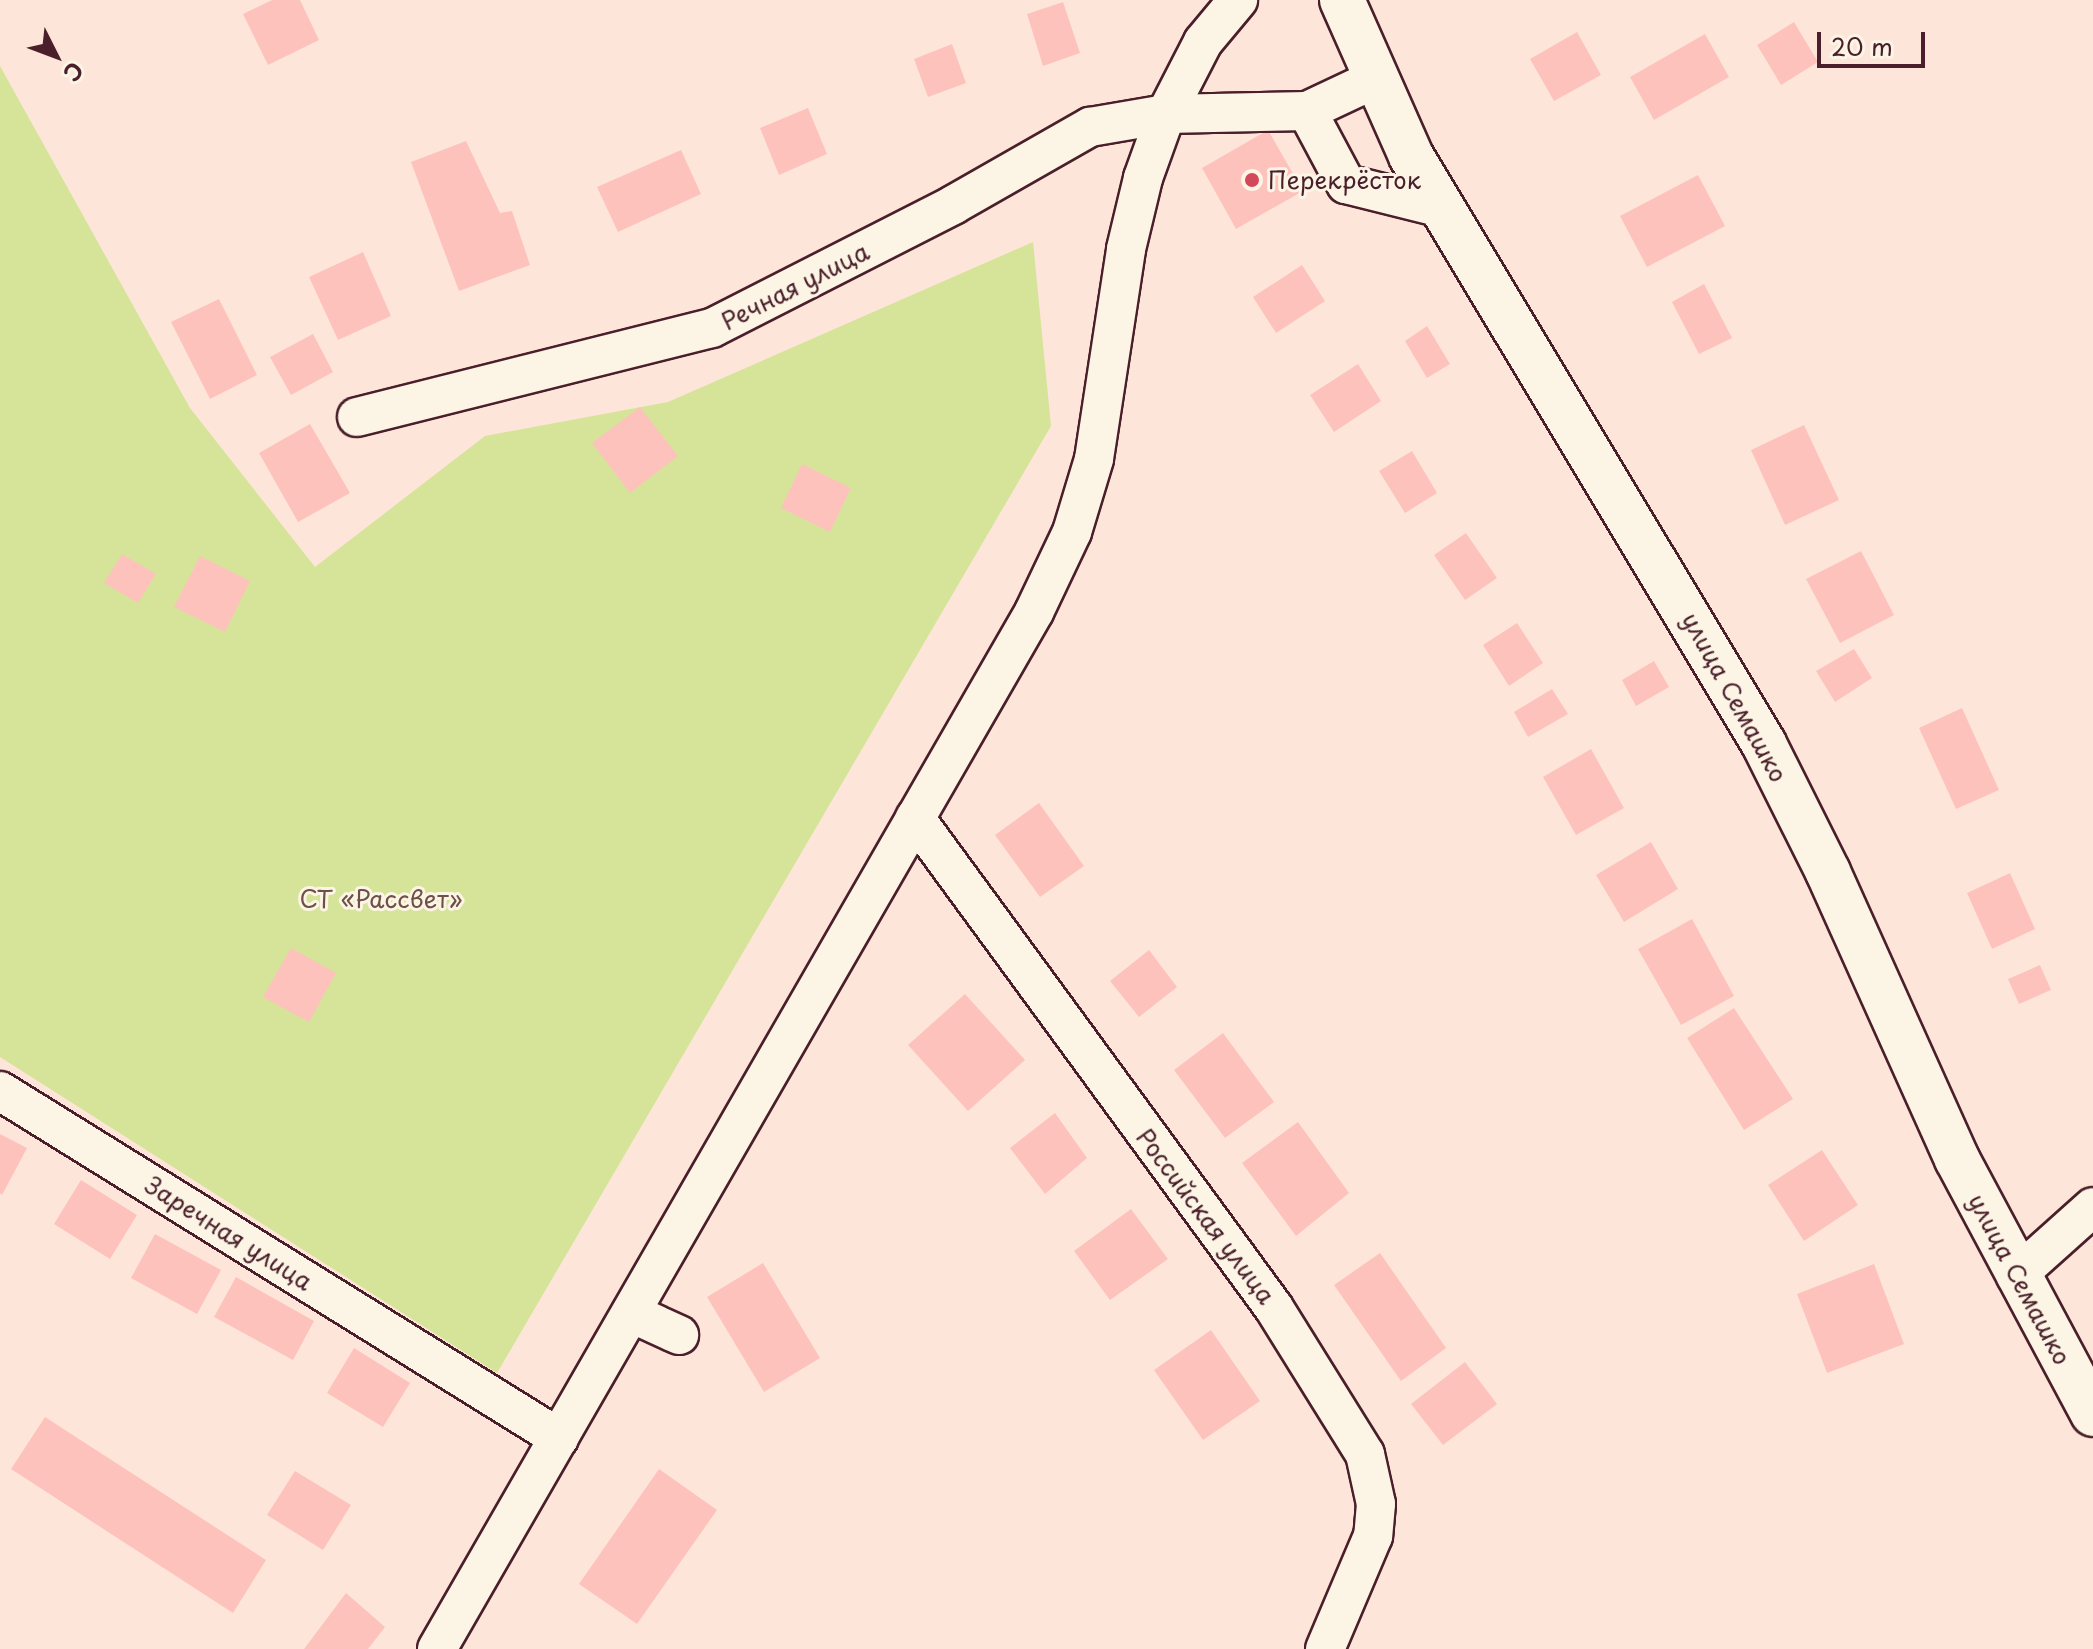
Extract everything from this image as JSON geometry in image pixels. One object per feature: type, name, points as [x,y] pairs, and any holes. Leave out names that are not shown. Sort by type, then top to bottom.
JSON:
[{"type":"main road","name":"улица Семашко","points":[[1342,0],[1442,208],[1764,744],[2016,1276],[2093,1414]]},
{"type":"street","points":[[437,1649],[1014,650],[1072,532],[1094,459],[1126,249],[1166,114],[1203,42],[1238,0]]},
{"type":"street","points":[[1377,78],[1307,111],[1346,184],[1442,208]]},
{"type":"street","name":"Речная улица","points":[[357,417],[712,328],[953,205],[1090,127],[1166,114],[1307,111]]},
{"type":"street","name":"Российская улица","points":[[915,818],[1274,1308],[1365,1454],[1376,1504],[1373,1536],[1325,1649]]},
{"type":"street","name":"Заречная улица","points":[[0,1091],[559,1438]]},
{"type":"street","points":[[2016,1276],[2093,1207]]},
{"type":"street","points":[[631,1313],[679,1335]]},
{"type":"green space","name":"СТ «Рассвет»","points":[[0,66],[190,408],[315,567],[485,436],[668,402],[1033,242],[1051,426],[497,1373],[0,1057]]},
{"type":"building","points":[[272,0],[300,0],[319,40],[268,65],[243,14]]},
{"type":"building","points":[[1063,2],[1080,53],[1043,66],[1027,14]]},
{"type":"building","points":[[1794,22],[1818,62],[1781,85],[1757,45]]},
{"type":"building","points":[[1577,32],[1601,75],[1554,101],[1530,59]]},
{"type":"building","points":[[1705,34],[1729,77],[1654,120],[1630,77]]},
{"type":"building","points":[[952,44],[966,83],[928,97],[914,59]]},
{"type":"building","points":[[808,108],[827,154],[779,175],[760,128]]},
{"type":"building","name":"Перекрёсток","points":[[1268,130],[1303,191],[1236,229],[1202,168]]},
{"type":"building","points":[[466,141],[500,213],[512,211],[530,265],[459,291],[411,162]]},
{"type":"building","points":[[681,150],[701,194],[618,232],[597,187]]},
{"type":"building","points":[[1698,175],[1725,226],[1647,267],[1620,216]]},
{"type":"building","points":[[363,252],[391,316],[338,340],[309,277]]},
{"type":"building","points":[[1302,265],[1325,301],[1276,333],[1253,297]]},
{"type":"building","points":[[1704,284],[1732,338],[1699,354],[1672,302]]},
{"type":"building","points":[[219,299],[257,375],[210,399],[171,322]]},
{"type":"building","points":[[1427,326],[1450,364],[1427,378],[1405,341]]},
{"type":"building","points":[[313,334],[333,372],[291,395],[270,357]]},
{"type":"building","points":[[1358,364],[1381,401],[1334,432],[1310,395]]},
{"type":"building","points":[[640,407],[678,456],[630,493],[592,443]]},
{"type":"building","points":[[310,424],[350,493],[298,522],[259,453]]},
{"type":"building","points":[[1804,425],[1839,500],[1785,525],[1751,450]]},
{"type":"building","points":[[1412,451],[1437,493],[1405,513],[1379,471]]},
{"type":"building","points":[[802,464],[851,488],[830,532],[781,508]]},
{"type":"building","points":[[1466,533],[1497,578],[1465,600],[1434,555]]},
{"type":"building","points":[[1861,551],[1894,615],[1840,643],[1806,579]]},
{"type":"building","points":[[122,554],[156,574],[138,603],[104,583]]},
{"type":"building","points":[[200,556],[250,581],[225,632],[174,607]]},
{"type":"building","points":[[1517,623],[1543,663],[1509,686],[1483,645]]},
{"type":"building","points":[[1854,649],[1872,678],[1835,702],[1816,671]]},
{"type":"building","points":[[1654,661],[1669,687],[1636,706],[1622,680]]},
{"type":"building","points":[[1552,689],[1568,714],[1528,737],[1514,712]]},
{"type":"building","points":[[1962,708],[1999,790],[1956,809],[1919,728]]},
{"type":"building","points":[[1591,749],[1624,808],[1576,835],[1543,777]]},
{"type":"building","points":[[1039,803],[1084,866],[1040,897],[995,835]]},
{"type":"building","points":[[1651,842],[1678,889],[1624,922],[1596,875]]},
{"type":"building","points":[[2010,873],[2035,929],[1992,949],[1967,893]]},
{"type":"building","points":[[1692,919],[1734,996],[1681,1025],[1638,949]]},
{"type":"building","points":[[291,948],[336,973],[309,1022],[263,997]]},
{"type":"building","points":[[1149,950],[1177,987],[1139,1017],[1110,981]]},
{"type":"building","points":[[2040,965],[2051,990],[2019,1004],[2008,979]]},
{"type":"building","points":[[965,994],[1025,1060],[968,1111],[908,1045]]},
{"type":"building","points":[[1734,1008],[1793,1099],[1744,1130],[1687,1038]]},
{"type":"building","points":[[1223,1033],[1274,1102],[1225,1138],[1174,1070]]},
{"type":"building","points":[[1055,1113],[1087,1158],[1045,1194],[1010,1148]]},
{"type":"building","points":[[1298,1122],[1349,1193],[1296,1236],[1242,1163]]},
{"type":"building","points":[[0,1134],[27,1148],[2,1195],[0,1193]]},
{"type":"building","points":[[1822,1150],[1858,1205],[1804,1241],[1768,1185]]},
{"type":"building","points":[[81,1180],[137,1215],[110,1259],[54,1224]]},
{"type":"building","points":[[1131,1209],[1168,1259],[1110,1300],[1074,1251]]},
{"type":"building","points":[[155,1234],[221,1270],[197,1314],[131,1278]]},
{"type":"building","points":[[1380,1253],[1446,1348],[1401,1381],[1334,1285]]},
{"type":"building","points":[[763,1263],[820,1358],[764,1392],[707,1297]]},
{"type":"building","points":[[1874,1264],[1904,1344],[1827,1373],[1797,1294]]},
{"type":"building","points":[[236,1277],[314,1321],[293,1360],[214,1317]]},
{"type":"building","points":[[1211,1330],[1260,1401],[1203,1440],[1154,1370]]},
{"type":"building","points":[[354,1348],[410,1383],[383,1427],[327,1393]]},
{"type":"building","points":[[1465,1362],[1497,1404],[1443,1445],[1411,1404]]},
{"type":"building","points":[[45,1417],[266,1560],[233,1613],[11,1469]]},
{"type":"building","points":[[659,1469],[717,1510],[637,1624],[579,1584]]},
{"type":"building","points":[[295,1471],[351,1505],[323,1550],[267,1515]]},
{"type":"building","points":[[346,1593],[385,1627],[368,1649],[304,1649]]},
{"type":"place","name":"Перекрёсток","points":[[1252,180]]}]
